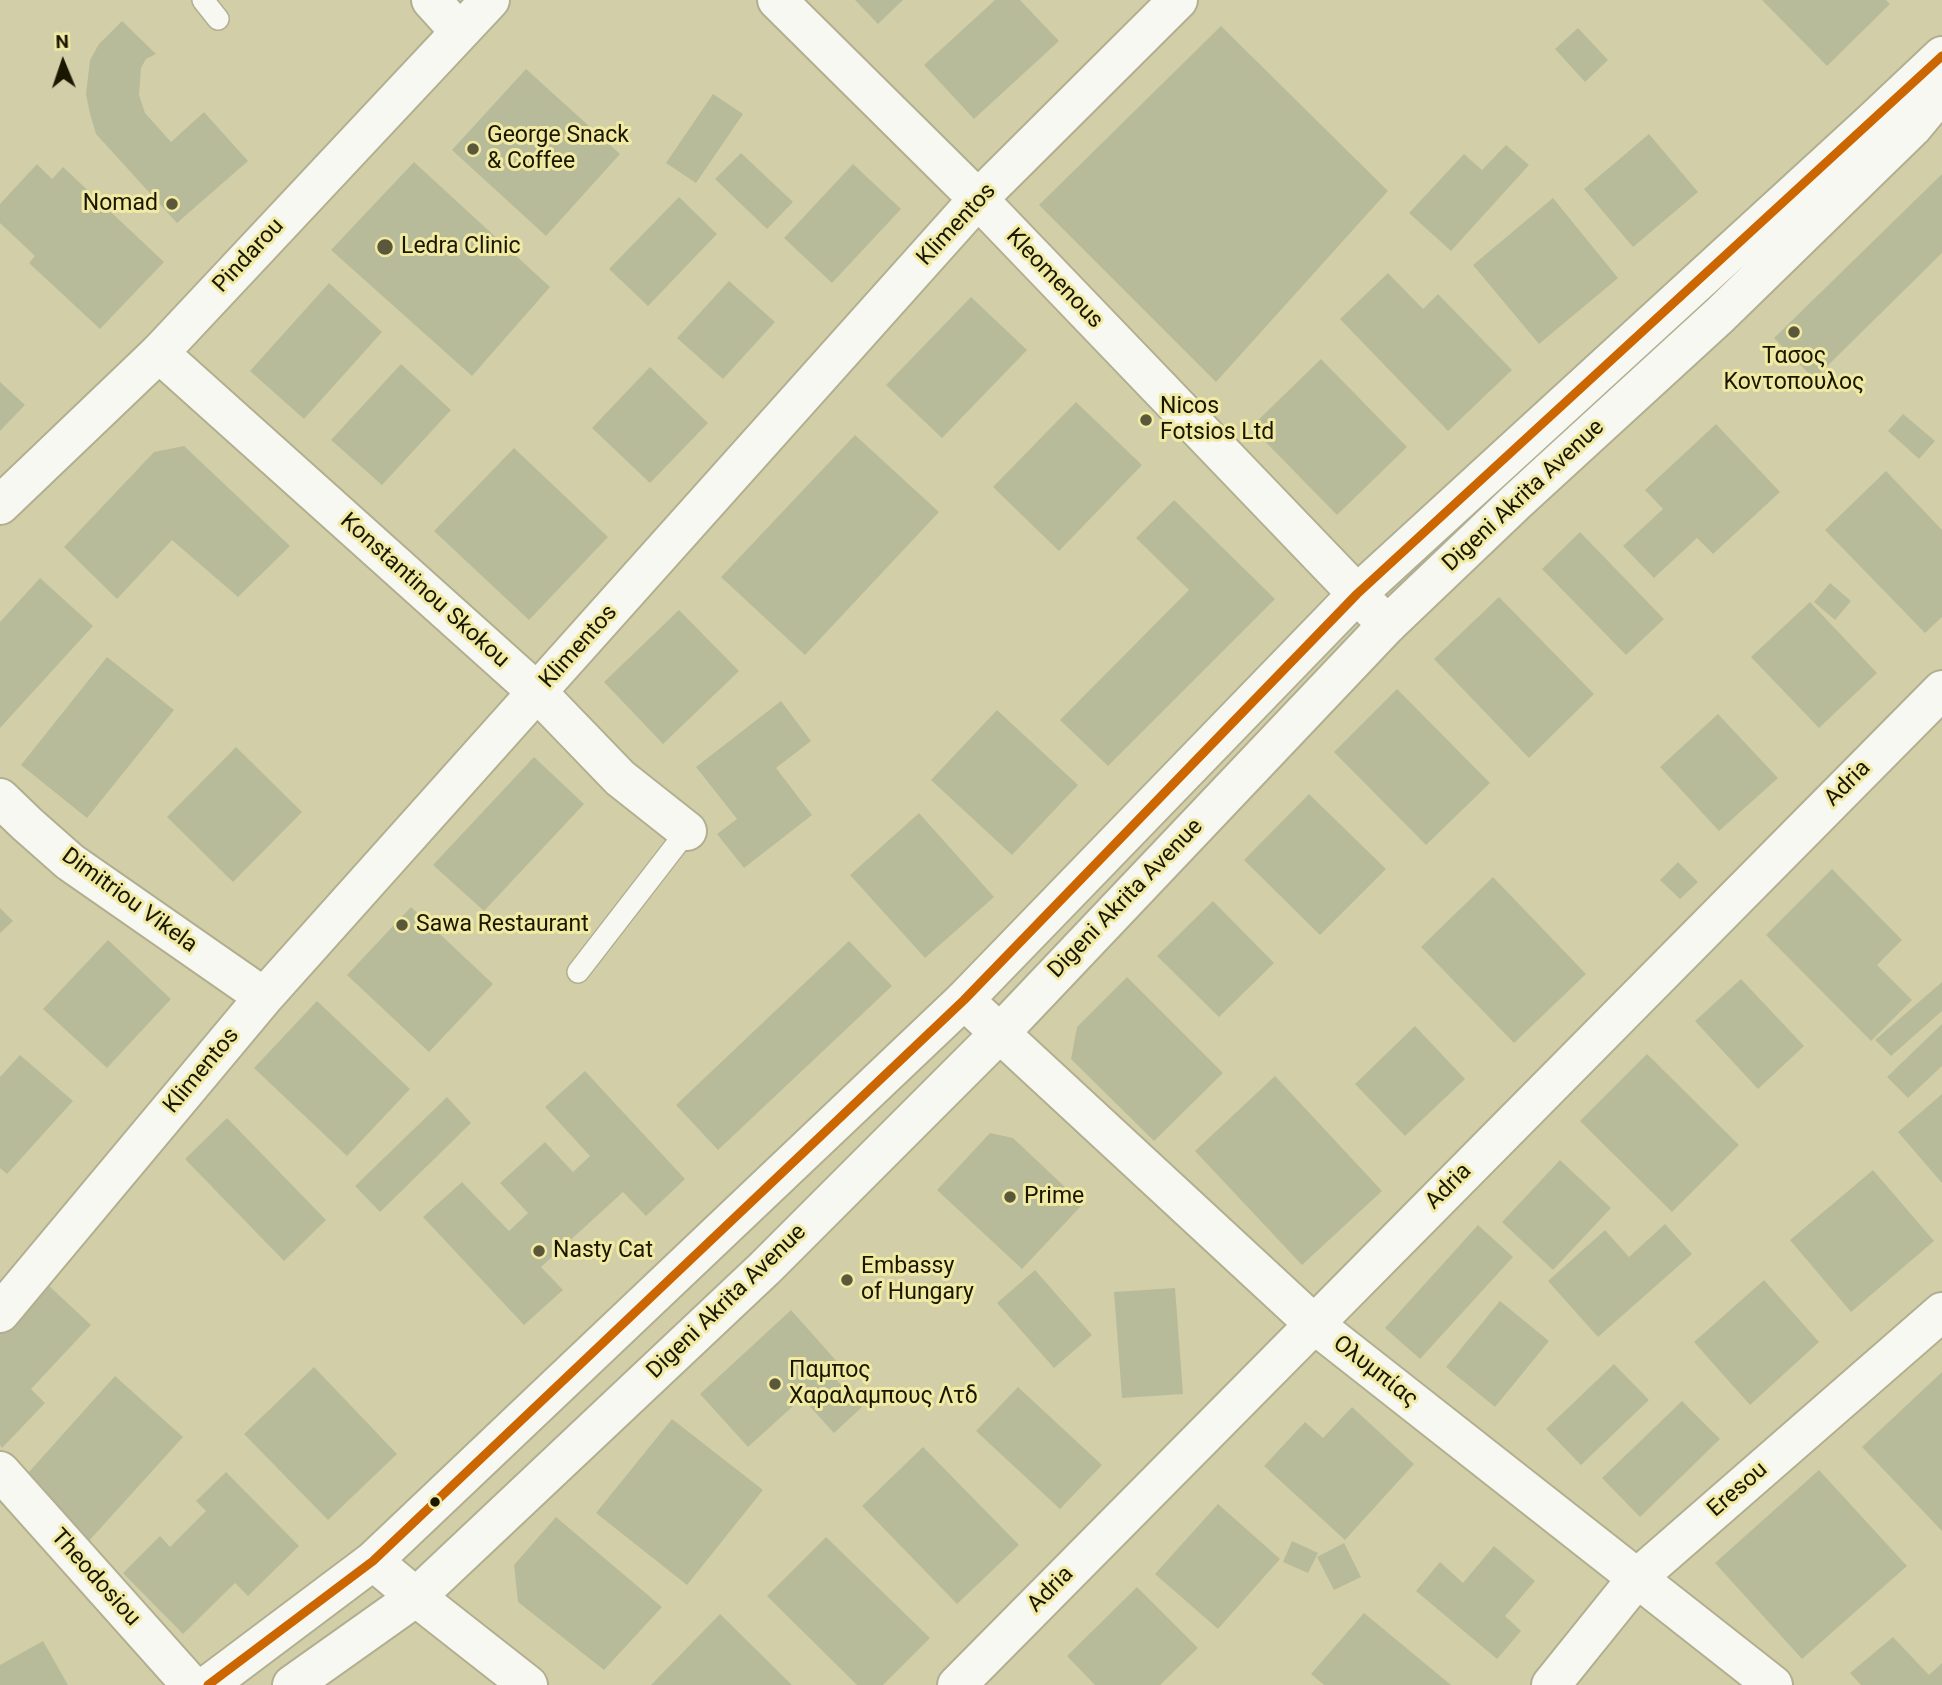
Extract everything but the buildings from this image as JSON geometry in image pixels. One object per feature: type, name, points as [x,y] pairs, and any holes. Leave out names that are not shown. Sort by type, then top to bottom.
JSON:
[{"type":"street","points":[[430,0],[459,31]]},
{"type":"street","name":"Pindarou","points":[[0,505],[159,353],[490,0]]},
{"type":"street","name":"Kleomenous","points":[[777,0],[978,199],[1387,625]]},
{"type":"street","name":"Klimentos","points":[[0,1313],[264,997],[978,199],[1178,0]]},
{"type":"street","name":"Digeni Akrita Avenue","points":[[208,1685],[373,1561],[964,1000],[1357,594],[1942,56]]},
{"type":"street","name":"Digeni Akrita Avenue","points":[[292,1685],[416,1597],[765,1268],[999,1034],[1387,625],[1517,501],[1720,315],[1912,128],[1942,92]]},
{"type":"street","name":"Konstantinou Skokou","points":[[159,353],[538,693],[620,778],[687,831]]},
{"type":"street","points":[[1326,562],[1361,569],[1388,566]]},
{"type":"street","name":"Adria","points":[[957,1685],[1942,690]]},
{"type":"street","name":"Dimitriou Vikela","points":[[0,798],[70,862],[264,997]]},
{"type":"street","name":"Ολυμπίας","points":[[964,1000],[1314,1324],[1773,1685]]},
{"type":"street","name":"Eresou","points":[[1551,1685],[1638,1577],[1942,1312]]},
{"type":"street","name":"Theodosiou","points":[[0,1471],[191,1685]]},
{"type":"street","points":[[373,1561],[528,1685]]},
{"type":"lane","points":[[203,0],[218,19]]},
{"type":"lane","points":[[578,972],[687,831]]},
{"type":"transit line","points":[[208,1685],[373,1561],[964,1000],[1357,594],[1942,56]]},
{"type":"place","name":"George Snack & Coffee","points":[[473,149]]},
{"type":"place","name":"Nomad","points":[[172,204]]},
{"type":"place","name":"Ledra Clinic","points":[[385,247]]},
{"type":"place","name":"Τασος Κοντοπουλος","points":[[1794,332]]},
{"type":"place","name":"Nicos Fotsios Ltd","points":[[1146,420]]},
{"type":"place","name":"Sawa Restaurant","points":[[402,925]]},
{"type":"place","name":"Prime","points":[[1010,1197]]},
{"type":"place","name":"Nasty Cat","points":[[539,1251]]},
{"type":"place","name":"Embassy of Hungary","points":[[847,1280]]},
{"type":"place","name":"Παμπος Χαραλαμπους Λτδ","points":[[775,1384]]}]
